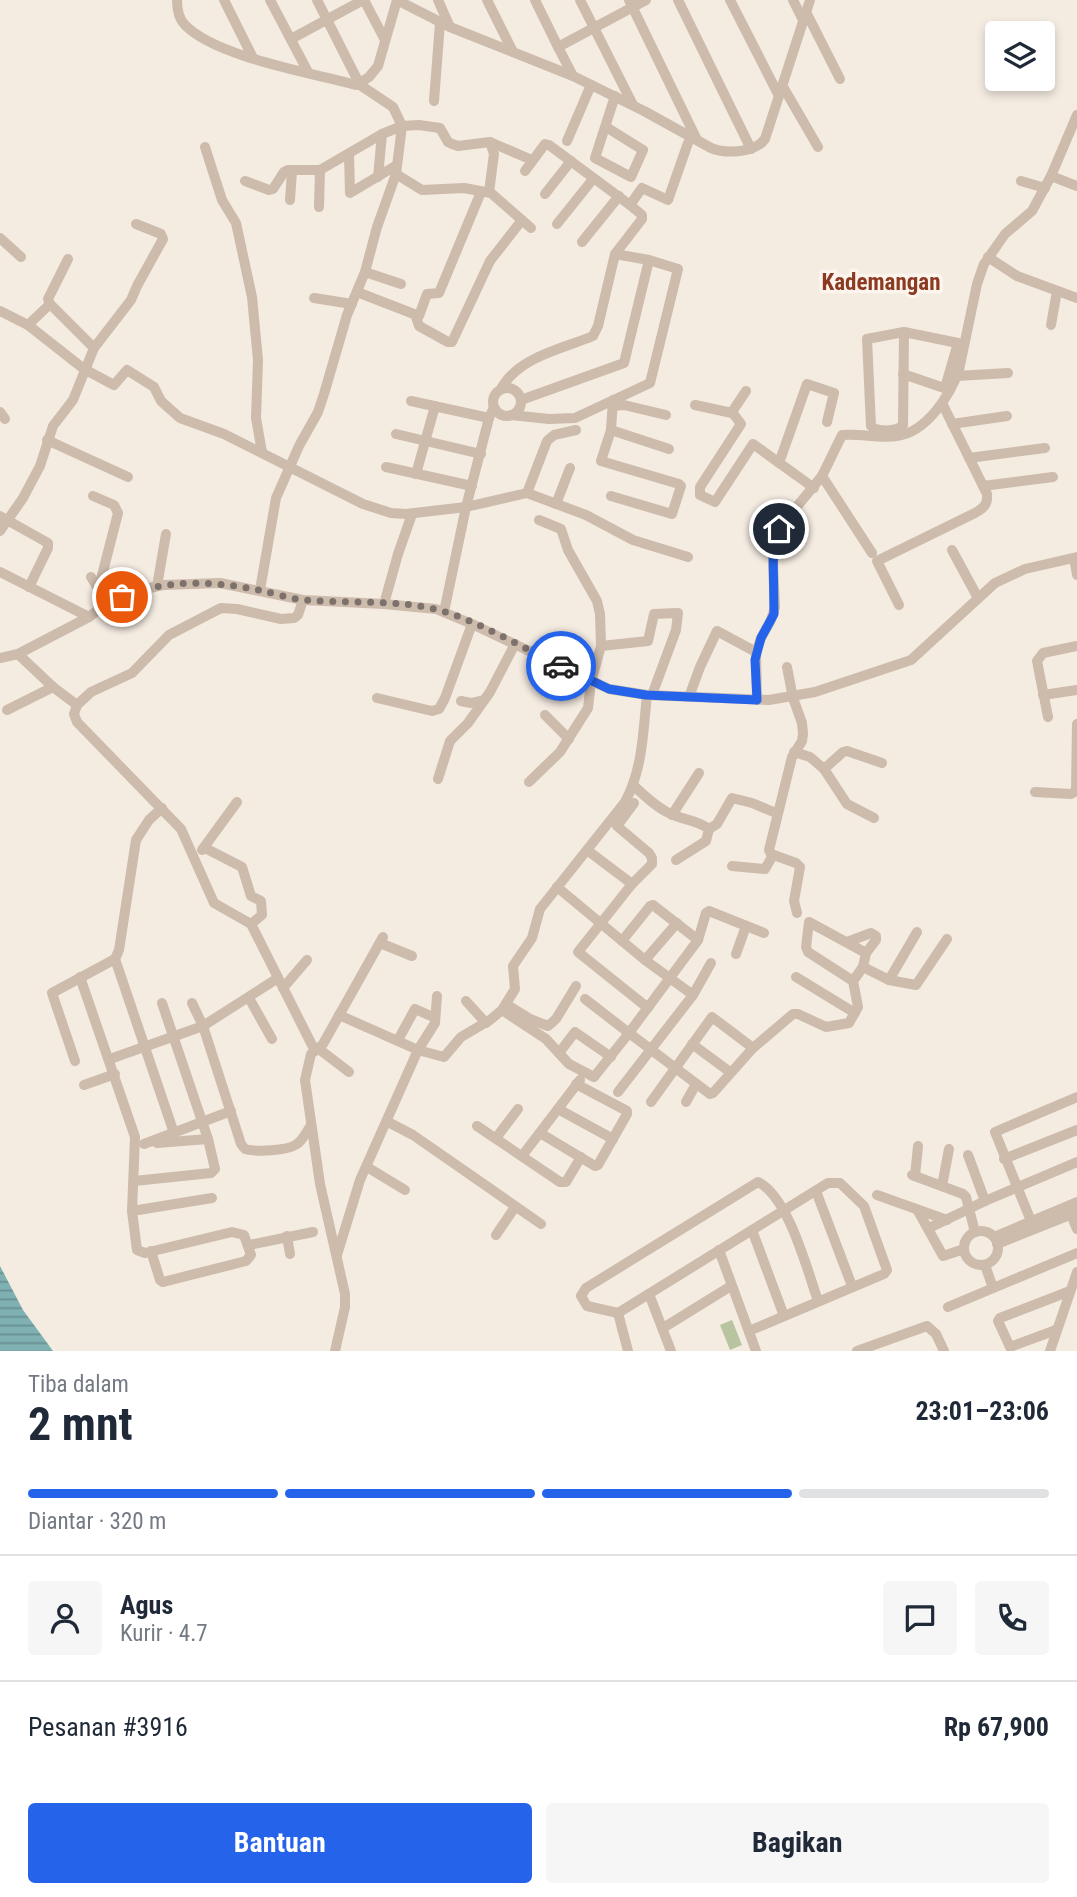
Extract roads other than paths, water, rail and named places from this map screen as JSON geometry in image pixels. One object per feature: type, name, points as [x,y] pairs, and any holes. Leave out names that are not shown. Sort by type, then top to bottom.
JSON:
[{"type":"street","points":[[177,0],[179,16],[195,33],[214,44],[253,58],[360,85],[393,107],[401,121],[397,170],[365,272],[352,304],[318,412],[276,498],[260,590]]},
{"type":"street","points":[[224,0],[253,58]]},
{"type":"street","points":[[270,0],[308,72]]},
{"type":"street","points":[[317,0],[360,85]]},
{"type":"street","points":[[291,39],[363,0],[385,40]]},
{"type":"street","points":[[360,85],[376,70],[397,0],[445,25],[573,76],[615,96],[692,142],[718,151],[751,149],[765,139],[810,0]]},
{"type":"street","points":[[434,101],[445,25],[438,0]]},
{"type":"street","points":[[486,0],[513,52]]},
{"type":"street","points":[[535,0],[573,76]]},
{"type":"street","points":[[580,0],[633,105]]},
{"type":"street","points":[[558,47],[594,28],[630,4],[646,0]]},
{"type":"street","points":[[678,0],[751,149]]},
{"type":"street","points":[[730,0],[779,96]]},
{"type":"street","points":[[793,0],[805,16],[840,79]]},
{"type":"street","points":[[630,4],[692,142],[668,201],[642,188],[630,205]]},
{"type":"street","points":[[567,141],[591,85]]},
{"type":"street","points":[[782,85],[818,147]]},
{"type":"street","points":[[606,127],[643,150],[631,177],[595,158],[615,96]]},
{"type":"street","points":[[757,700],[756,652],[774,614],[775,538],[781,526],[814,488],[842,435],[906,434],[942,402],[957,376],[977,284],[988,257],[1005,234],[1030,214],[1051,176],[1076,119]]},
{"type":"street","points":[[245,181],[269,190],[277,185],[284,172],[320,170],[401,121],[435,126],[443,131],[448,142],[458,146],[490,142],[532,160]]},
{"type":"street","points":[[378,177],[382,134]]},
{"type":"street","points":[[416,317],[421,313],[427,294],[439,293],[485,192],[494,154],[490,142]]},
{"type":"street","points":[[444,612],[466,507],[494,407],[494,397],[508,377],[526,365],[545,354],[593,336],[598,326],[615,254],[642,219],[642,215],[619,196],[547,144],[525,171]]},
{"type":"street","points":[[205,147],[222,200],[236,223],[250,285],[258,360],[256,418],[262,452]]},
{"type":"street","points":[[349,154],[350,193],[397,170]]},
{"type":"street","points":[[545,194],[571,161]]},
{"type":"street","points":[[319,207],[320,170]]},
{"type":"street","points":[[397,170],[422,190],[464,188],[485,192],[531,228]]},
{"type":"street","points":[[290,200],[292,171]]},
{"type":"street","points":[[1051,176],[1077,186]]},
{"type":"street","points":[[556,224],[593,179]]},
{"type":"street","points":[[1021,180],[1045,188]]},
{"type":"street","points":[[582,242],[619,196]]},
{"type":"street","points":[[357,292],[416,317],[419,326],[452,342],[490,261],[522,220]]},
{"type":"street","points":[[0,531],[4,518],[23,498],[53,426],[73,400],[94,348],[131,300],[163,239],[161,234],[136,224]]},
{"type":"street","points":[[0,238],[21,257]]},
{"type":"street","points":[[494,407],[500,414],[568,419],[613,403],[650,384],[678,269],[615,254]]},
{"type":"street","points":[[988,257],[1017,276],[1077,298]]},
{"type":"street","points":[[68,259],[48,295],[50,304],[94,348]]},
{"type":"street","points":[[521,400],[624,363],[649,260]]},
{"type":"street","points":[[365,272],[401,284]]},
{"type":"street","points":[[1051,325],[1056,291]]},
{"type":"street","points":[[314,298],[352,304]]},
{"type":"street","points":[[28,325],[50,304]]},
{"type":"street","points":[[0,311],[28,325],[84,369],[114,385],[127,370],[154,387],[161,401],[175,415],[224,434],[363,504],[398,514],[412,514],[466,507],[527,492],[592,517],[634,540],[688,557]]},
{"type":"street","points":[[904,332],[903,425],[897,429],[874,429],[869,421],[867,339],[904,332],[959,344],[948,389]]},
{"type":"street","points":[[957,376],[1009,373]]},
{"type":"street","points":[[903,374],[948,389]]},
{"type":"street","points":[[779,463],[807,384],[834,393],[827,422]]},
{"type":"street","points":[[501,389],[514,389],[521,400],[519,409],[511,415]]},
{"type":"street","points":[[732,413],[746,391]]},
{"type":"street","points":[[411,401],[489,418]]},
{"type":"street","points":[[899,604],[877,561],[982,509],[987,498],[942,402]]},
{"type":"street","points":[[613,403],[666,415]]},
{"type":"street","points":[[611,496],[672,514],[681,486],[601,461],[611,430],[613,403]]},
{"type":"street","points":[[695,405],[732,413],[741,424],[700,487],[700,495],[715,502],[752,444],[814,488]]},
{"type":"street","points":[[416,474],[435,406]]},
{"type":"street","points":[[952,424],[1007,416]]},
{"type":"street","points":[[527,492],[547,441],[554,435],[576,430]]},
{"type":"street","points":[[611,430],[669,449]]},
{"type":"street","points":[[396,434],[481,454]]},
{"type":"street","points":[[47,440],[128,477]]},
{"type":"street","points":[[969,458],[1045,448]]},
{"type":"street","points":[[386,467],[472,486]]},
{"type":"street","points":[[556,504],[570,468]]},
{"type":"street","points":[[822,476],[873,553]]},
{"type":"street","points":[[983,486],[1053,477]]},
{"type":"street","points":[[93,496],[114,505],[118,513],[99,587]]},
{"type":"street","points":[[384,604],[412,514]]},
{"type":"street","points":[[4,518],[48,543],[29,587]]},
{"type":"street","points":[[529,782],[560,752],[588,708],[601,646],[600,614],[591,590],[568,550],[561,529],[539,520]]},
{"type":"street","points":[[157,586],[166,534]]},
{"type":"street","points":[[952,550],[978,598]]},
{"type":"street","points":[[0,658],[18,654],[89,617],[107,603],[136,591],[157,586],[220,583],[303,600],[384,604],[444,612],[609,689],[689,697],[757,700],[793,698],[911,660],[978,598],[1008,576],[1075,557],[1077,575]]},
{"type":"street","points":[[0,572],[89,617]]},
{"type":"street","points":[[91,577],[107,603]]},
{"type":"street","points":[[303,600],[298,615],[287,619],[221,608],[169,635],[132,673],[91,692],[77,705],[74,714],[77,722],[181,829],[214,903],[251,924],[317,1050],[349,1072]]},
{"type":"street","points":[[339,1016],[418,1050],[444,1057],[461,1037],[486,1023],[504,1007],[515,989],[513,966],[532,938],[540,909],[625,802],[634,786],[649,695],[676,631],[678,613],[654,614],[648,641],[601,646]]},
{"type":"street","points":[[377,698],[432,711],[439,709],[472,624]]},
{"type":"street","points":[[689,697],[718,631],[756,652]]},
{"type":"street","points":[[438,779],[450,741],[468,723],[485,699],[500,676],[515,644]]},
{"type":"street","points":[[1048,717],[1037,668],[1040,656],[1077,646]]},
{"type":"street","points":[[18,654],[77,705]]},
{"type":"street","points":[[787,667],[803,734],[802,741],[794,752],[768,850],[800,867],[794,901],[797,913]]},
{"type":"street","points":[[7,710],[53,687]]},
{"type":"street","points":[[1043,695],[1077,690]]},
{"type":"street","points":[[461,701],[468,703],[485,699]]},
{"type":"street","points":[[545,715],[569,739]]},
{"type":"street","points":[[1035,792],[1071,794],[1076,791],[1077,724]]},
{"type":"street","points":[[824,769],[843,752],[848,751],[882,764]]},
{"type":"street","points":[[794,752],[810,757],[824,769],[847,804],[874,817]]},
{"type":"street","points":[[672,815],[699,772]]},
{"type":"street","points":[[634,786],[672,815],[704,825],[709,830]]},
{"type":"street","points":[[676,860],[706,841],[709,830],[716,824],[732,798],[776,813]]},
{"type":"street","points":[[194,858],[205,848],[237,802]]},
{"type":"street","points":[[634,803],[617,826],[649,853],[653,861],[579,949],[578,954],[648,1008]]},
{"type":"street","points":[[75,1061],[52,993],[115,959],[119,950],[136,840],[162,808]]},
{"type":"street","points":[[205,848],[242,867],[251,896],[261,901],[262,915],[251,924]]},
{"type":"street","points":[[591,853],[632,884]]},
{"type":"street","points":[[732,866],[765,869],[773,855]]},
{"type":"street","points":[[557,887],[645,960],[693,995]]},
{"type":"street","points":[[622,941],[650,906],[657,907],[698,940]]},
{"type":"street","points":[[504,1007],[546,1039],[569,1064],[594,1077],[698,940],[708,911],[764,933]]},
{"type":"street","points":[[585,999],[674,1068],[707,1092],[713,1093],[753,1048],[793,1014],[828,1027],[849,1023],[855,1013],[858,1007],[853,981],[808,952],[806,947],[809,922],[866,953]]},
{"type":"street","points":[[645,960],[677,923]]},
{"type":"street","points":[[736,954],[746,926]]},
{"type":"street","points":[[889,980],[917,932]]},
{"type":"street","points":[[847,942],[873,934],[876,940],[866,953],[863,967],[853,981]]},
{"type":"street","points":[[863,967],[889,980],[916,985],[947,939]]},
{"type":"street","points":[[335,1351],[346,1300],[320,1184],[305,1080],[307,1062],[339,1016],[381,940],[412,956]]},
{"type":"street","points":[[115,959],[174,1133]]},
{"type":"street","points":[[110,1059],[203,1026],[249,998],[281,983],[307,960]]},
{"type":"street","points":[[618,1091],[693,995],[711,963]]},
{"type":"street","points":[[80,976],[140,1145],[132,1211],[137,1250],[141,1253],[227,1232],[244,1235],[251,1255],[246,1261],[163,1282],[151,1251]]},
{"type":"street","points":[[796,977],[855,1013]]},
{"type":"street","points":[[504,1007],[548,1027],[576,986]]},
{"type":"street","points":[[337,1255],[356,1193],[418,1050],[435,1023],[437,996]]},
{"type":"street","points":[[249,998],[272,1039]]},
{"type":"street","points":[[466,1001],[486,1023]]},
{"type":"street","points":[[134,1181],[214,1172],[215,1167],[203,1123],[162,1003]]},
{"type":"street","points":[[192,1003],[203,1026],[241,1144],[248,1150],[275,1149],[297,1144],[312,1125]]},
{"type":"street","points":[[398,1040],[415,1009],[431,1016]]},
{"type":"street","points":[[651,1102],[712,1017],[753,1048]]},
{"type":"street","points":[[559,1053],[575,1032],[611,1057]]},
{"type":"street","points":[[692,1044],[730,1072]]},
{"type":"street","points":[[84,1085],[115,1074]]},
{"type":"street","points":[[522,1156],[584,1074]]},
{"type":"street","points":[[540,1133],[595,1166],[598,1165],[627,1118],[626,1111],[576,1084]]},
{"type":"street","points":[[686,1102],[696,1084]]},
{"type":"street","points":[[1031,1221],[995,1137],[997,1129],[1077,1097]]},
{"type":"street","points":[[496,1138],[518,1109]]},
{"type":"street","points":[[558,1109],[613,1139]]},
{"type":"street","points":[[140,1145],[230,1111]]},
{"type":"street","points":[[388,1122],[413,1135],[541,1224]]},
{"type":"street","points":[[477,1126],[564,1183],[581,1157]]},
{"type":"street","points":[[1004,1159],[1077,1130]]},
{"type":"street","points":[[140,1145],[208,1139]]},
{"type":"street","points":[[918,1146],[914,1175],[966,1197],[975,1232]]},
{"type":"street","points":[[942,1186],[949,1149]]},
{"type":"street","points":[[968,1155],[985,1201]]},
{"type":"street","points":[[929,1228],[1077,1162]]},
{"type":"street","points":[[367,1167],[405,1190]]},
{"type":"street","points":[[749,1331],[884,1274],[887,1270],[864,1206],[840,1183],[828,1183],[816,1191],[785,1210],[719,1250],[618,1313],[587,1306],[583,1303],[581,1293],[758,1182],[771,1192],[785,1210],[818,1301]]},
{"type":"street","points":[[816,1191],[852,1286]]},
{"type":"street","points":[[877,1195],[947,1220]]},
{"type":"street","points":[[132,1211],[212,1198]]},
{"type":"street","points":[[496,1235],[515,1207]]},
{"type":"street","points":[[996,1240],[1031,1221],[1073,1209]]},
{"type":"street","points":[[1073,1209],[1077,1229]]},
{"type":"street","points":[[996,1240],[1073,1209]]},
{"type":"street","points":[[918,1211],[943,1256],[964,1249]]},
{"type":"street","points":[[752,1230],[784,1316]]},
{"type":"street","points":[[248,1245],[313,1232]]},
{"type":"street","points":[[975,1232],[988,1232],[996,1240],[998,1251],[994,1259],[985,1265],[973,1264],[967,1259],[964,1249],[967,1237],[975,1232]]},
{"type":"street","points":[[287,1236],[290,1254]]},
{"type":"street","points":[[719,1250],[756,1351]]},
{"type":"street","points":[[948,1307],[1077,1253]]},
{"type":"street","points":[[985,1265],[993,1288]]},
{"type":"street","points":[[1050,1351],[1077,1272]]},
{"type":"street","points":[[663,1328],[731,1286]]},
{"type":"street","points":[[1056,1330],[1011,1347],[998,1321],[1070,1291]]},
{"type":"street","points":[[649,1294],[671,1351]]},
{"type":"street","points":[[618,1313],[628,1351]]},
{"type":"street","points":[[857,1351],[928,1326],[936,1334],[944,1351]]},
{"type":"water","points":[[0,1266],[23,1310],[53,1351],[0,1351]]},
{"type":"district","name":"Kademangan","points":[[881,282]]}]
